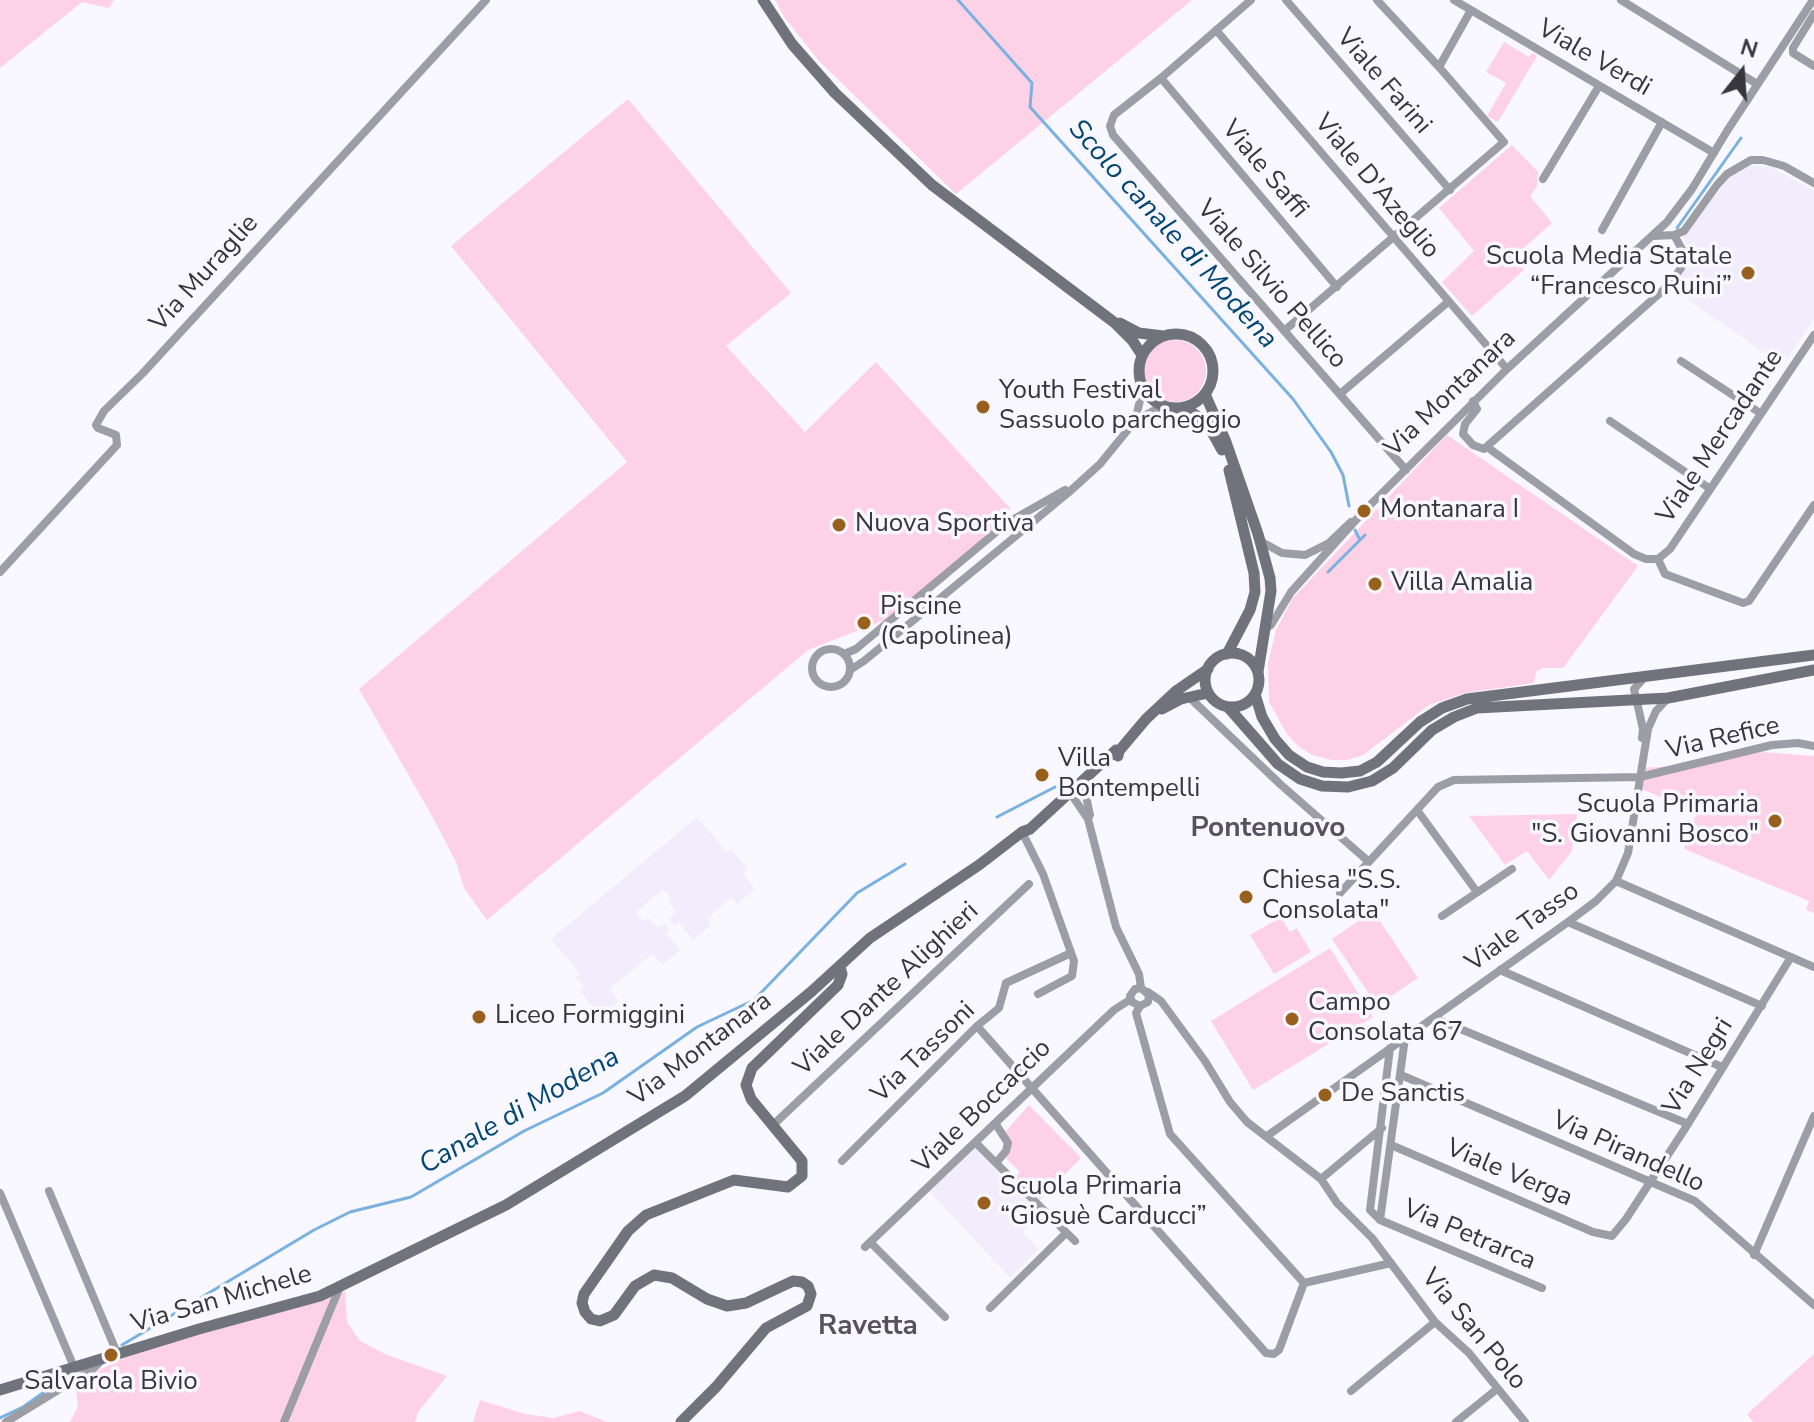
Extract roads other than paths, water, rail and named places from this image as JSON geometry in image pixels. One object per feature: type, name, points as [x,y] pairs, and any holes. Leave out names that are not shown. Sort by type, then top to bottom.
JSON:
[{"type":"main road","points":[[763,0],[792,44],[835,93],[932,185],[1115,323],[1142,355]]},
{"type":"main road","points":[[1115,323],[1139,333],[1186,335],[1206,349],[1213,371],[1211,383],[1205,394],[1184,407],[1162,406],[1143,388],[1138,366],[1142,355],[1147,347],[1163,336]]},
{"type":"main road","points":[[1205,394],[1226,442],[1260,541],[1271,591],[1255,694],[1244,705],[1228,707],[1216,703],[1205,685],[1208,669],[1219,656],[1227,654],[1246,657],[1258,672]]},
{"type":"main road","points":[[1184,407],[1207,423],[1225,456],[1254,573],[1255,592],[1250,610],[1227,654]]},
{"type":"main road","points":[[1255,694],[1262,717],[1289,755],[1307,767],[1341,773],[1360,771],[1377,762],[1420,722],[1442,708],[1467,699],[1814,655]]},
{"type":"main road","name":"Via Montanara","points":[[1072,794],[1119,755],[1119,751],[1176,691],[1208,669]]},
{"type":"main road","points":[[1228,707],[1278,764],[1300,779],[1322,786],[1348,787],[1372,781],[1393,768],[1432,730],[1477,708],[1668,698],[1814,670]]},
{"type":"main road","name":"Via Montanara","points":[[1154,712],[1189,697],[1208,693]]},
{"type":"main road","name":"Via Montanara","points":[[339,1289],[506,1205],[679,1100],[876,934],[979,865],[1022,832],[1033,834],[1116,750],[1119,751]]},
{"type":"main road","points":[[681,1422],[716,1387],[766,1328],[807,1306],[811,1294],[808,1286],[793,1281],[746,1303],[727,1306],[707,1299],[672,1278],[654,1275],[635,1286],[614,1315],[600,1321],[591,1319],[585,1312],[582,1303],[584,1294],[632,1226],[653,1211],[734,1180],[788,1187],[802,1176],[802,1161],[751,1099],[746,1085],[747,1076],[760,1059],[838,985],[842,974],[840,967]]},
{"type":"main road","name":"Via San Michele","points":[[0,1390],[339,1289]]},
{"type":"street","name":"Via Muraglie","points":[[0,572],[117,445],[116,435],[96,425],[104,411],[143,373],[486,0]]},
{"type":"street","points":[[1161,78],[1251,0]]},
{"type":"street","name":"Viale Farini","points":[[1286,0],[1450,190]]},
{"type":"street","points":[[1284,331],[1504,142],[1377,0]]},
{"type":"street","name":"Viale Verdi","points":[[1454,0],[1714,153]]},
{"type":"street","name":"Via Montanara","points":[[1265,629],[1271,625],[1291,592],[1355,521],[1473,401],[1653,236],[1692,189],[1813,0]]},
{"type":"street","points":[[1625,1],[1757,84]]},
{"type":"street","points":[[1439,67],[1471,10]]},
{"type":"street","points":[[1814,14],[1793,53],[1814,66]]},
{"type":"street","name":"Viale D'Azeglio","points":[[1216,30],[1507,369]]},
{"type":"street","name":"Viale Silvio Pellico","points":[[1161,78],[1114,115],[1110,126],[1113,135],[1406,470]]},
{"type":"street","name":"Viale Saffi","points":[[1161,78],[1337,287]]},
{"type":"street","points":[[1543,179],[1599,86]]},
{"type":"street","points":[[1602,230],[1662,122]]},
{"type":"street","points":[[1653,236],[1684,231],[1727,174],[1751,160],[1784,166],[1814,183]]},
{"type":"street","points":[[1487,447],[1669,285],[1683,259],[1683,251],[1674,235]]},
{"type":"street","points":[[1340,394],[1448,302]]},
{"type":"street","name":"Viale Mercadante","points":[[1658,559],[1670,549],[1814,335]]},
{"type":"street","points":[[1681,361],[1760,413]]},
{"type":"street","points":[[1135,421],[1143,388]]},
{"type":"street","points":[[1473,401],[1477,409],[1465,424],[1463,434],[1476,447],[1487,447],[1634,554],[1646,559],[1658,559],[1665,574],[1743,603],[1749,601],[1814,505]]},
{"type":"street","points":[[850,670],[844,654],[835,649],[820,653],[813,662],[814,676],[823,686],[835,687],[846,680],[850,670],[1100,464],[1135,421],[1162,406]]},
{"type":"street","points":[[1610,421],[1709,488]]},
{"type":"street","points":[[844,654],[856,649],[1007,523],[1069,490]]},
{"type":"street","name":"Via Montanara","points":[[1260,541],[1282,553],[1305,555],[1320,548],[1351,521],[1355,521]]},
{"type":"street","points":[[1635,701],[1634,689],[1646,677]]},
{"type":"street","points":[[1189,697],[1280,784],[1368,861]]},
{"type":"street","name":"Viale Tasso","points":[[1267,1136],[1568,922],[1616,881],[1628,853],[1648,729],[1656,711],[1668,698]]},
{"type":"street","name":"Viale Tasso","points":[[1635,701],[1643,729],[1643,753]]},
{"type":"street","name":"Via Refice","points":[[1340,893],[1438,787],[1454,780],[1640,777],[1772,745],[1814,746]]},
{"type":"street","points":[[1084,787],[1090,815],[1088,819]]},
{"type":"street","points":[[1072,794],[1088,819],[1116,927],[1145,990],[1148,1002],[1140,1006],[1136,1013],[1170,1134],[1304,1283]]},
{"type":"street","points":[[1417,810],[1477,892]]},
{"type":"street","points":[[1022,832],[1043,874],[1074,961],[1072,976],[1038,994]]},
{"type":"street","points":[[1442,916],[1512,869]]},
{"type":"street","points":[[1616,881],[1814,967]]},
{"type":"street","name":"Viale Dante Alighieri","points":[[773,1125],[1029,884]]},
{"type":"street","points":[[1568,922],[1762,1006]]},
{"type":"street","name":"Via Tassoni","points":[[842,1161],[977,1026],[999,1008],[1006,983],[1071,953]]},
{"type":"street","name":"Via Negri","points":[[1612,1236],[1688,1124],[1791,957]]},
{"type":"street","points":[[1500,970],[1722,1067]]},
{"type":"street","name":"Viale Boccaccio","points":[[945,1317],[868,1244],[1114,1010],[1131,999],[1133,990],[1145,990]]},
{"type":"street","name":"Via San Polo","points":[[1145,990],[1161,1001],[1247,1122],[1321,1179],[1337,1203],[1372,1238],[1435,1322],[1465,1348],[1525,1422]]},
{"type":"street","points":[[1131,999],[1140,1006]]},
{"type":"street","points":[[1434,1018],[1688,1124]]},
{"type":"street","points":[[977,1026],[1266,1353],[1274,1354],[1279,1350],[1304,1283]]},
{"type":"street","points":[[1380,1220],[1405,1038]]},
{"type":"street","points":[[1380,1220],[1370,1210],[1390,1048]]},
{"type":"street","name":"Via Pirandello","points":[[1401,1075],[1695,1201],[1814,1305]]},
{"type":"street","points":[[1754,1255],[1814,1116]]},
{"type":"street","points":[[995,1123],[1008,1143],[1006,1151],[996,1163]]},
{"type":"street","points":[[1321,1179],[1382,1128]]},
{"type":"street","points":[[975,1142],[1075,1241]]},
{"type":"street","name":"Viale Verga","points":[[1391,1145],[1593,1232],[1612,1236]]},
{"type":"street","name":"Via San Michele","points":[[49,1191],[117,1353]]},
{"type":"street","points":[[0,1193],[74,1367]]},
{"type":"street","name":"Via Petrarca","points":[[1380,1220],[1542,1288]]},
{"type":"street","points":[[990,1308],[1066,1233]]},
{"type":"street","points":[[1304,1283],[1391,1263]]},
{"type":"street","points":[[284,1422],[339,1289]]},
{"type":"street","points":[[1351,1391],[1435,1322]]},
{"type":"street","name":"Via San Michele","points":[[6,1422],[94,1368],[103,1359]]},
{"type":"street","points":[[1456,1422],[1497,1389]]},
{"type":"waterway","name":"Scolo canale di Modena","points":[[958,0],[1032,83],[1030,107],[1293,399],[1331,452],[1343,475],[1349,506]]},
{"type":"waterway","points":[[1677,228],[1741,138]]},
{"type":"waterway","name":"Canale di Modena","points":[[1355,530],[1360,540]]},
{"type":"waterway","name":"Canale di Modena","points":[[1328,572],[1365,535]]},
{"type":"waterway","name":"Canale di Modena","points":[[997,817],[1055,787]]},
{"type":"waterway","name":"Canale di Modena","points":[[122,1345],[314,1230],[350,1212],[411,1197],[524,1131],[603,1093],[697,1027],[754,1000],[857,893],[905,864]]},
{"type":"waterway","name":"Canale di Modena","points":[[0,1418],[23,1407],[64,1378]]},
{"type":"place","name":"Scuola Media Statale “Francesco Ruini”","points":[[1748,273]]},
{"type":"place","name":"Youth Festival Sassuolo parcheggio","points":[[983,407]]},
{"type":"place","name":"Montanara I","points":[[1364,511]]},
{"type":"place","name":"Nuova Sportiva","points":[[839,525]]},
{"type":"place","name":"Villa Amalia","points":[[1375,584]]},
{"type":"place","name":"Piscine (Capolinea)","points":[[864,623]]},
{"type":"place","name":"Villa Bontempelli","points":[[1042,775]]},
{"type":"place","name":"Scuola Primaria \"S. Giovanni Bosco\"","points":[[1775,821]]},
{"type":"place","name":"Chiesa \"S.S. Consolata\"","points":[[1246,897]]},
{"type":"place","name":"Liceo Formiggini","points":[[479,1017]]},
{"type":"place","name":"Campo Consolata 67","points":[[1292,1019]]},
{"type":"place","name":"De Sanctis","points":[[1325,1095]]},
{"type":"place","name":"Scuola Primaria “Giosuè Carducci”","points":[[984,1203]]},
{"type":"place","name":"Salvarola Bivio","points":[[111,1355]]},
{"type":"district","name":"Pontenuovo","points":[[1268,829]]},
{"type":"district","name":"Ravetta","points":[[868,1327]]}]
